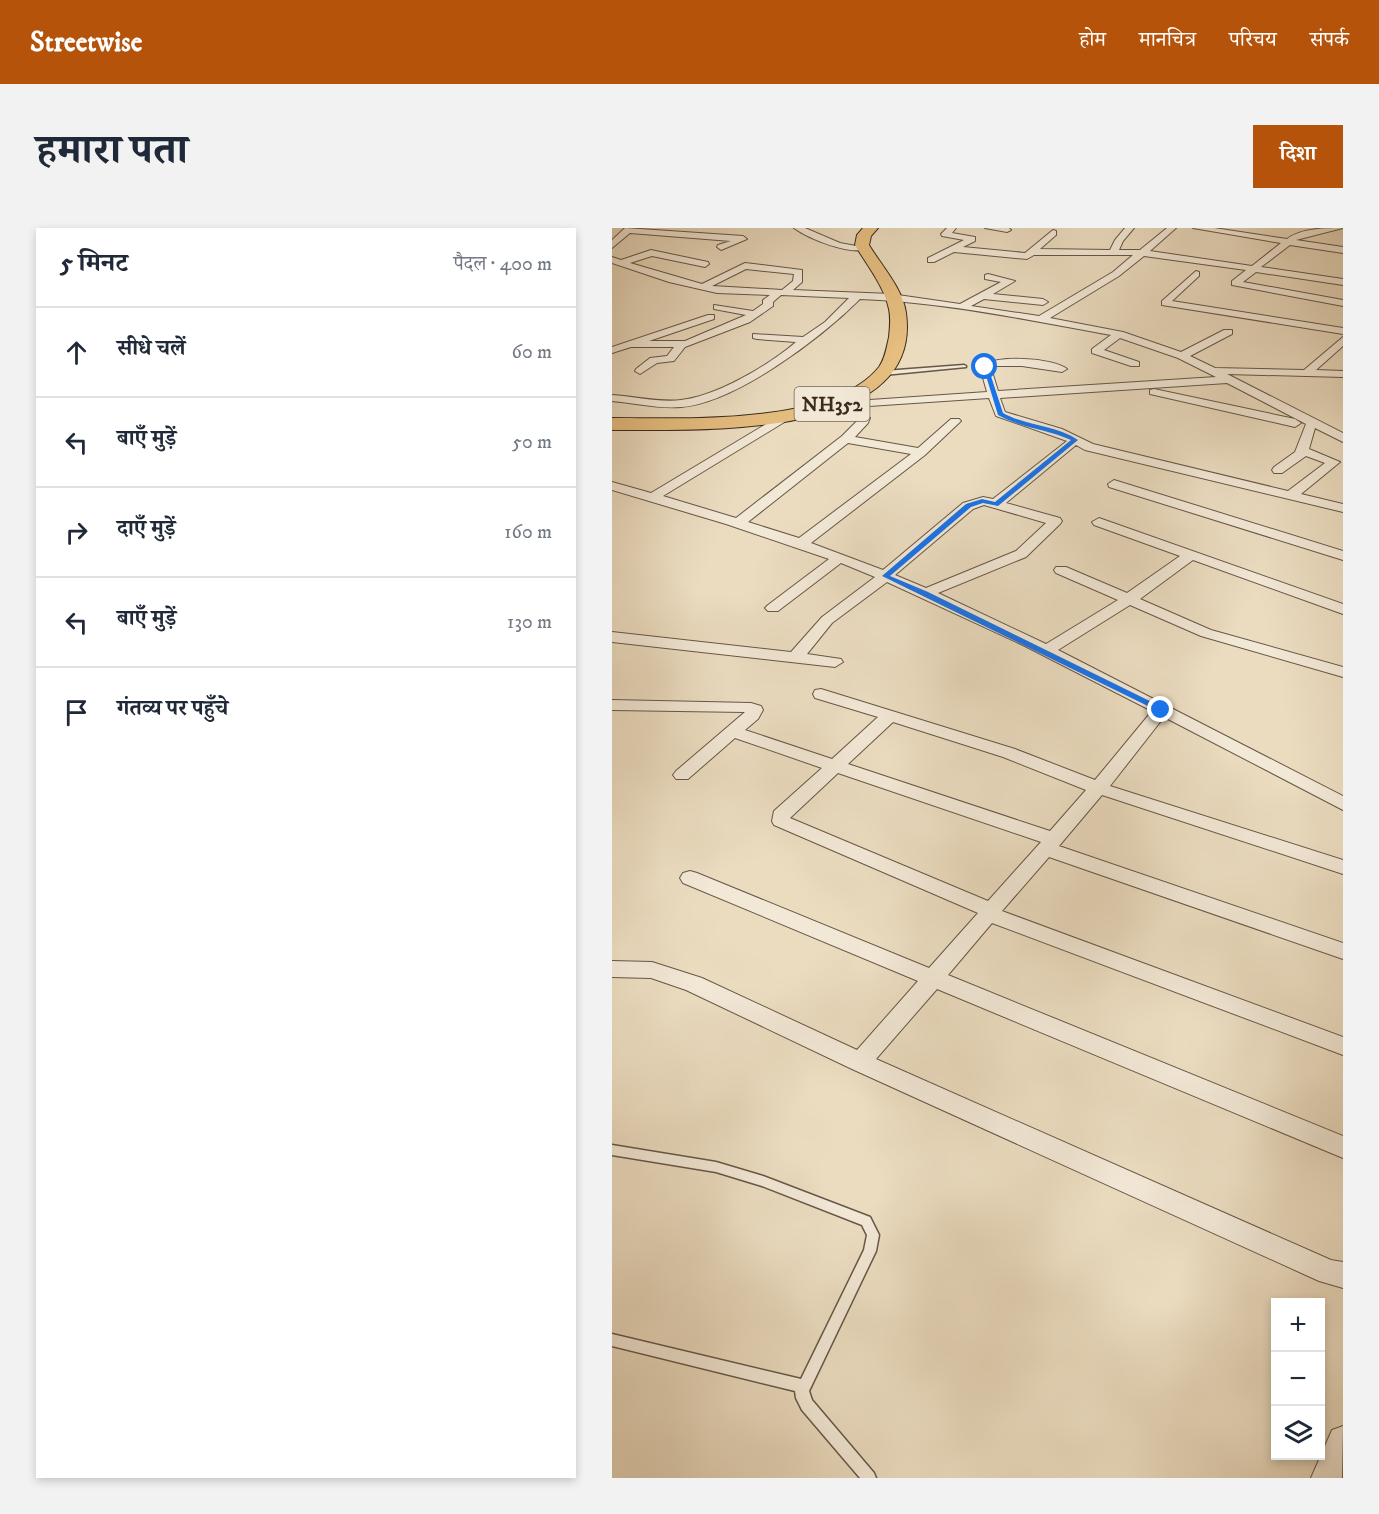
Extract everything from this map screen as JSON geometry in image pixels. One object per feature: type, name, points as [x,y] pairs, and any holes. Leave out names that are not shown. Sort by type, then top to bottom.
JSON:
[{"type":"highway","points":[[863,248],[864,235],[871,228]]},
{"type":"highway","name":"NH352","points":[[612,424],[751,422],[811,412],[847,399],[872,385],[884,373],[894,351],[898,311],[863,248]]},
{"type":"street","points":[[798,228],[838,245],[863,248]]},
{"type":"street","points":[[931,260],[972,239],[945,234],[952,228]]},
{"type":"street","points":[[988,228],[1007,230]]},
{"type":"street","points":[[1114,252],[1119,240],[1130,228]]},
{"type":"street","points":[[1041,319],[1116,274],[1172,228]]},
{"type":"street","points":[[1197,228],[1343,250]]},
{"type":"street","points":[[1300,228],[1321,232]]},
{"type":"street","points":[[1339,228],[1295,237],[1285,242],[1235,283],[1246,300],[1314,312],[1343,303]]},
{"type":"street","points":[[612,245],[629,229],[743,239],[721,247]]},
{"type":"street","points":[[954,249],[1025,256],[1033,252],[1053,233]]},
{"type":"street","points":[[1033,252],[1140,252],[1254,267],[1343,282]]},
{"type":"street","points":[[617,261],[651,253],[705,264]]},
{"type":"street","points":[[617,261],[672,280],[703,287],[891,297],[1041,319],[1119,334],[1182,356],[1343,438]]},
{"type":"street","points":[[631,344],[681,345],[740,322],[770,304],[766,302],[797,282],[800,272],[746,266],[703,287]]},
{"type":"street","points":[[1197,274],[1165,303],[1246,300],[1314,312],[1343,331]]},
{"type":"street","points":[[962,308],[1010,282],[988,276]]},
{"type":"street","points":[[612,398],[681,404],[709,396],[740,383],[790,353],[804,340],[829,324],[857,296]]},
{"type":"street","points":[[984,296],[1043,302]]},
{"type":"street","points":[[717,307],[755,314]]},
{"type":"street","points":[[612,350],[711,317]]},
{"type":"street","points":[[1182,356],[1228,332]]},
{"type":"street","points":[[1119,334],[1096,351],[1135,364]]},
{"type":"street","points":[[757,336],[804,340]]},
{"type":"street","points":[[1307,373],[1343,340]]},
{"type":"street","points":[[640,371],[654,360],[670,358],[681,345]]},
{"type":"street","points":[[1062,369],[1005,362],[990,363],[985,367],[998,411],[1004,417],[1058,432],[1089,447],[1343,508]]},
{"type":"street","points":[[1211,371],[1343,374]]},
{"type":"street","points":[[830,405],[1228,380]]},
{"type":"street","points":[[1131,387],[1325,429]]},
{"type":"street","points":[[736,524],[846,438],[865,420],[845,414],[850,404]]},
{"type":"street","points":[[653,497],[787,416]]},
{"type":"street","points":[[800,544],[921,452],[955,421]]},
{"type":"street","points":[[1278,470],[1303,451],[1310,426]]},
{"type":"street","points":[[846,438],[921,452]]},
{"type":"street","points":[[996,504],[1075,440]]},
{"type":"street","points":[[1291,495],[1334,462],[1303,451]]},
{"type":"street","points":[[1114,484],[1343,556]]},
{"type":"street","points":[[612,486],[800,544],[926,593],[1343,804]]},
{"type":"street","points":[[795,658],[827,620],[885,576],[968,506],[982,501],[1055,521],[1021,554],[926,593]]},
{"type":"street","points":[[1099,522],[1343,609]]},
{"type":"street","points":[[1045,652],[1128,600],[1192,554]]},
{"type":"street","points":[[773,608],[839,558]]},
{"type":"street","points":[[1061,570],[1206,633],[1343,672]]},
{"type":"street","points":[[612,637],[835,662]]},
{"type":"street","points":[[821,694],[1009,753],[1098,788],[1343,867]]},
{"type":"street","points":[[612,705],[745,707],[755,710],[682,776]]},
{"type":"street","points":[[860,1062],[1098,788],[1161,710]]},
{"type":"street","points":[[890,716],[782,815],[781,821],[989,912],[1343,1046]]},
{"type":"street","points":[[732,732],[836,767],[1343,951]]},
{"type":"street","points":[[690,878],[1343,1147]]},
{"type":"street","points":[[612,969],[652,970],[677,977],[860,1062],[1329,1272],[1343,1275]]},
{"type":"street","points":[[1326,1478],[1343,1441]]},
{"type":"lane","points":[[884,373],[964,366]]},
{"type":"lane","points":[[612,1150],[716,1167],[763,1181],[866,1221],[873,1230],[874,1240],[804,1386],[803,1398],[869,1478]]},
{"type":"lane","points":[[612,1340],[804,1386]]},
{"type":"route","points":[[985,367],[1000,414],[1010,420],[1058,432],[1075,440],[996,504],[982,501],[972,503],[885,576],[926,593],[1161,710]]}]
